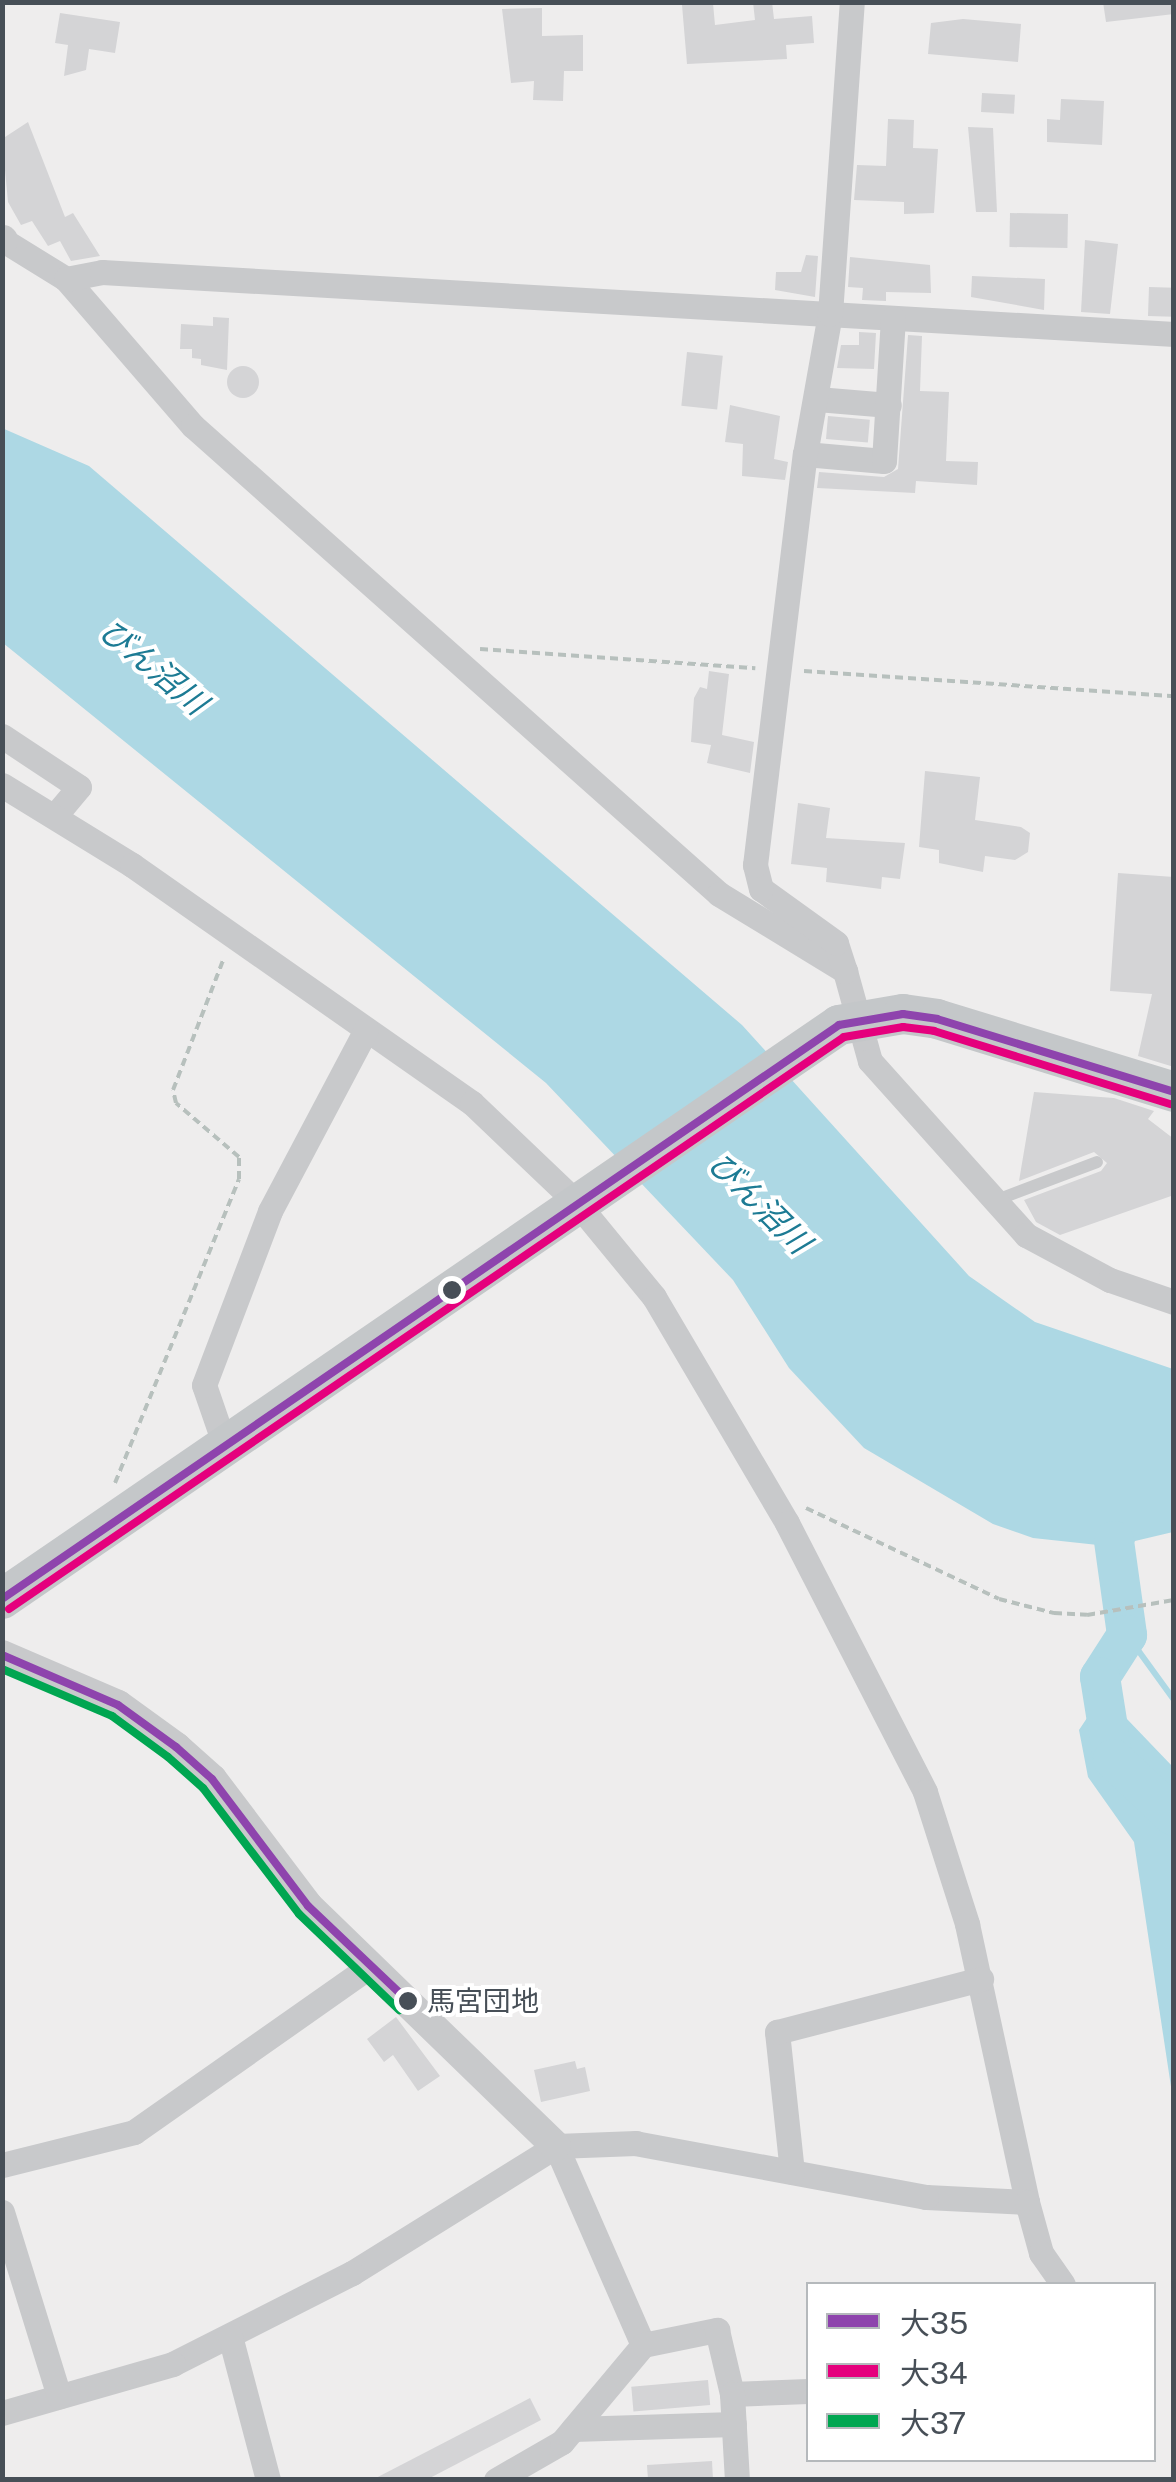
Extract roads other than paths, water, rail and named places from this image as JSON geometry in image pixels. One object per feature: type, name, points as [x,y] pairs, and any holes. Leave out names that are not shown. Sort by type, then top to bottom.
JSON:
[{"type":"main road","points":[[2,1599],[821,1034],[860,1020],[903,1014],[947,1021],[1174,1092]]},
{"type":"street","points":[[852,2],[830,314],[805,454],[756,875],[762,890],[836,943],[870,1061],[992,1202],[1026,1234],[1066,1260],[1174,1302]]},
{"type":"street","points":[[3,240],[66,279],[192,426],[720,894],[845,971]]},
{"type":"street","points":[[66,279],[102,272],[1174,334]]},
{"type":"street","points":[[805,454],[884,461],[893,318]]},
{"type":"street","points":[[817,399],[889,405]]},
{"type":"street","points":[[2,736],[79,787],[55,816]]},
{"type":"street","points":[[2,785],[55,816],[472,1103],[581,1199],[654,1297],[772,1499],[925,1792],[952,1866],[981,1979],[1026,2202],[1041,2253],[1062,2282]]},
{"type":"street","points":[[224,1443],[204,1386],[270,1212],[366,1030]]},
{"type":"street","points":[[2,1656],[85,1688],[176,1746],[212,1779],[308,1906],[367,1968],[486,2073],[556,2146],[642,2346]]},
{"type":"street","points":[[2,2165],[134,2132],[367,1968]]},
{"type":"street","points":[[792,2172],[777,2032],[981,1979]]},
{"type":"street","points":[[2,2413],[173,2364],[352,2273],[556,2146],[636,2143],[926,2197],[1026,2202]]},
{"type":"street","points":[[2,2212],[59,2396]]},
{"type":"street","points":[[496,2480],[562,2442],[642,2346],[717,2330],[732,2394],[737,2480]]},
{"type":"street","points":[[230,2336],[268,2480]]},
{"type":"street","points":[[732,2394],[806,2390]]},
{"type":"street","points":[[573,2428],[734,2424]]},
{"type":"lane","points":[[992,1202],[1097,1162]]},
{"type":"water","points":[[2,428],[89,466],[742,1025],[969,1276],[1035,1322],[1173,1369],[1173,1532],[1135,1541],[1126,1558],[1128,1595],[1118,1597],[1113,1560],[1106,1560],[1098,1545],[1033,1538],[993,1524],[864,1448],[789,1368],[733,1280],[546,1083],[3,643]]},
{"type":"water","points":[[1103,1694],[1173,1767],[1173,2100],[1134,1842],[1088,1777],[1079,1730]]},
{"type":"waterway","name":"びん沼川","points":[[1114,1541],[1127,1635],[1100,1677],[1113,1759],[1174,1816]]},
{"type":"waterway","points":[[1127,1635],[1174,1700]]},
{"type":"place","name":"馬宮団地","points":[[408,2001]]}]
